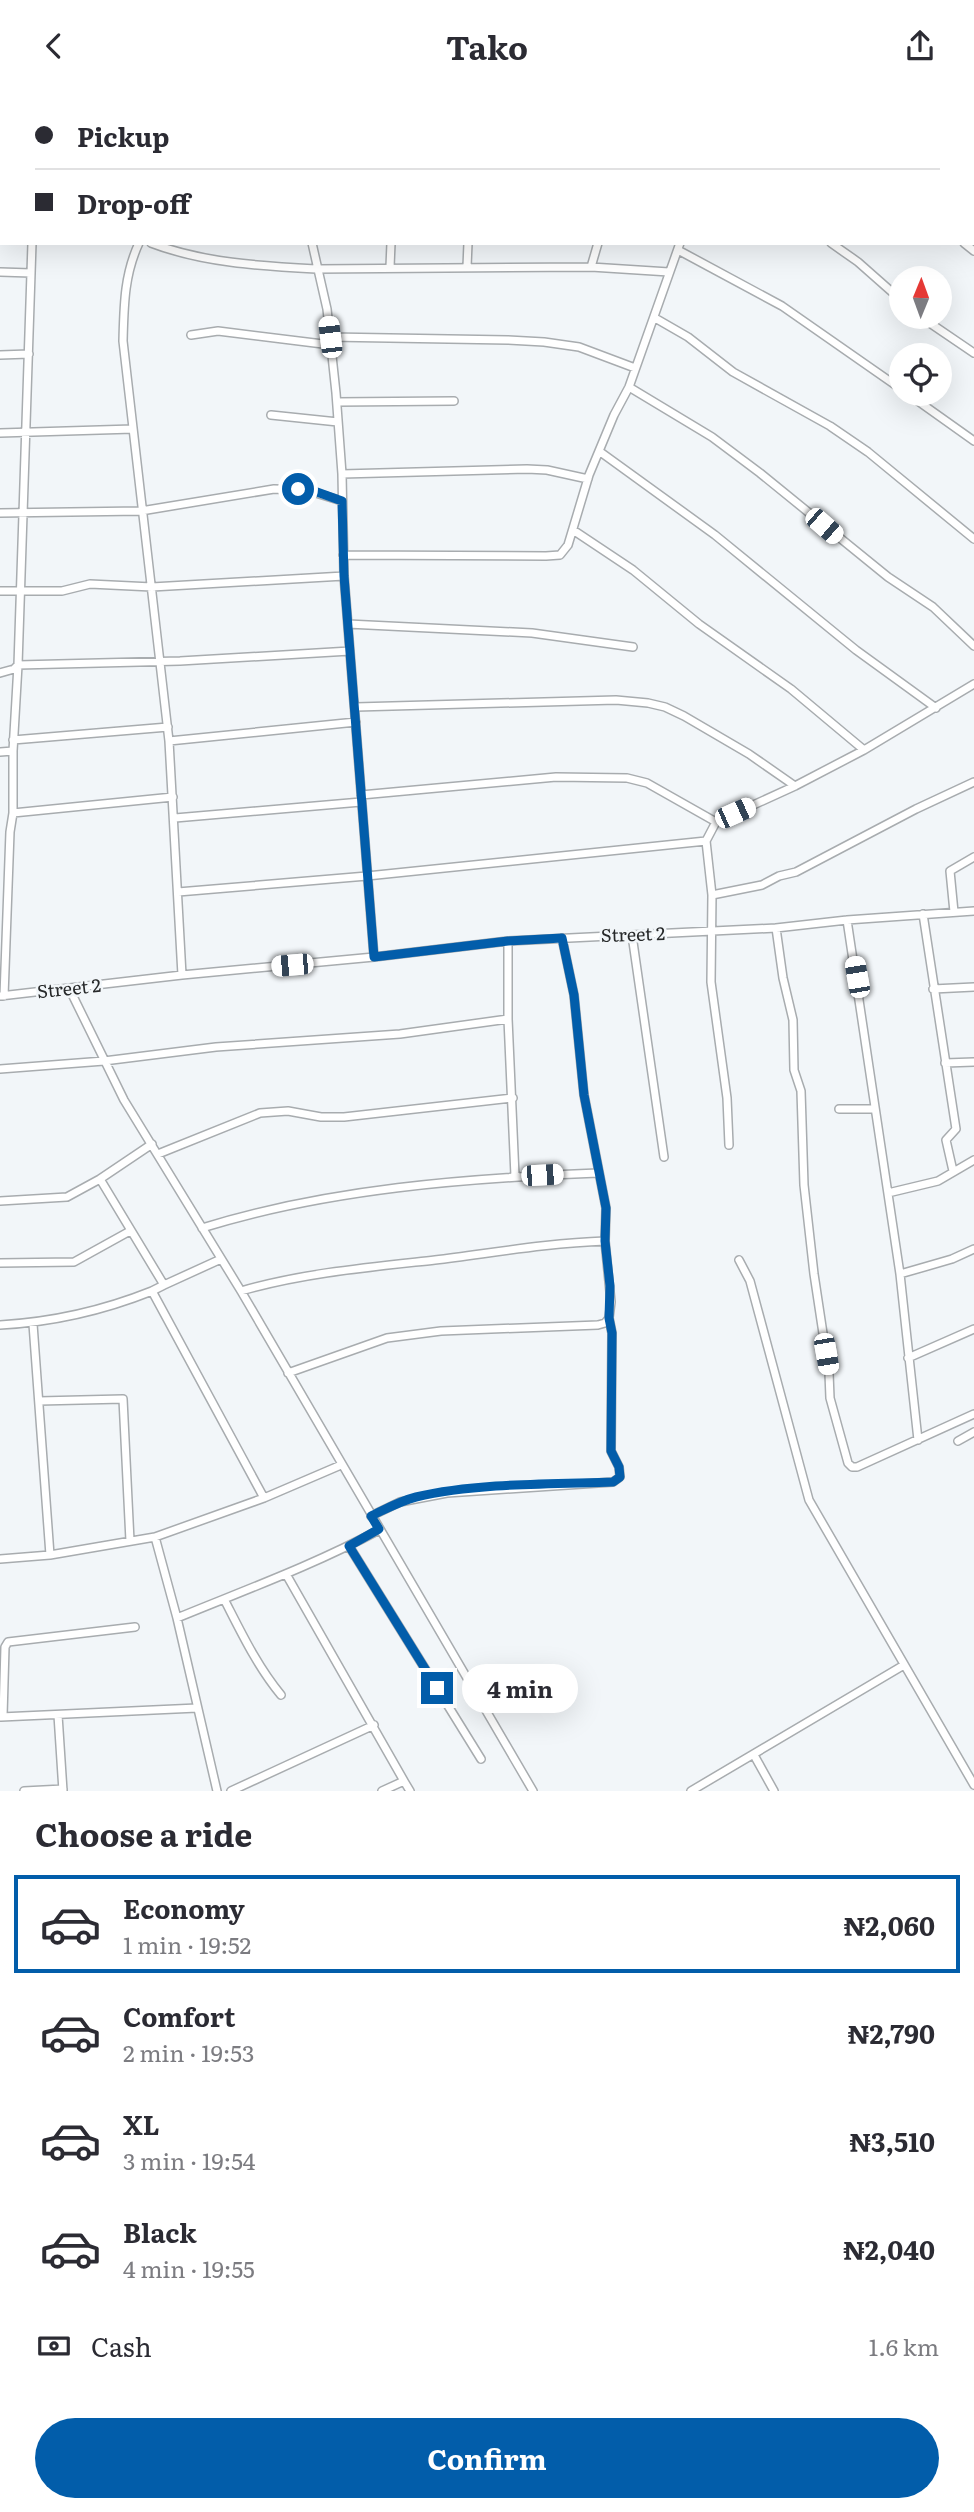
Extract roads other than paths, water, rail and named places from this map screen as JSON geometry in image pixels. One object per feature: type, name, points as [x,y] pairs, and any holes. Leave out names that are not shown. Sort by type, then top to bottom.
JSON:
[{"type":"street","points":[[2,996],[3,908],[13,813],[13,740],[32,245]]},
{"type":"street","points":[[138,245],[131,260],[124,289],[123,341],[168,727],[183,975]]},
{"type":"street","points":[[157,245],[231,262],[317,269],[591,267],[669,272]]},
{"type":"street","points":[[312,245],[325,299],[337,402],[342,474],[344,576],[374,957]]},
{"type":"street","points":[[390,267],[391,245]]},
{"type":"street","points":[[467,267],[468,245]]},
{"type":"street","points":[[591,267],[597,245]]},
{"type":"street","points":[[834,245],[889,289]]},
{"type":"street","points":[[343,555],[555,556],[564,551],[599,451],[629,387],[679,246],[782,306],[889,381]]},
{"type":"street","points":[[0,272],[31,274]]},
{"type":"street","points":[[655,318],[688,337],[733,372],[830,426],[868,452],[974,539]]},
{"type":"street","points":[[939,329],[974,353]]},
{"type":"street","points":[[191,335],[218,331],[330,341],[508,339],[579,347],[635,368]]},
{"type":"street","points":[[0,355],[29,354]]},
{"type":"street","points":[[629,387],[712,437],[760,473],[888,577],[933,607],[974,646]]},
{"type":"street","points":[[337,402],[454,401]]},
{"type":"street","points":[[925,406],[974,441]]},
{"type":"street","points":[[271,415],[338,422]]},
{"type":"street","points":[[0,433],[133,429]]},
{"type":"street","points":[[599,451],[715,535],[856,650],[936,708]]},
{"type":"street","points":[[342,474],[527,469],[547,470],[588,479]]},
{"type":"street","points":[[0,513],[141,511],[274,489],[306,490],[342,501]]},
{"type":"street","points":[[573,530],[633,570],[699,624],[791,689],[864,750]]},
{"type":"street","points":[[0,591],[62,591],[90,584],[152,587],[344,576]]},
{"type":"street","points":[[348,624],[532,633],[633,647]]},
{"type":"street","points":[[18,664],[161,661],[350,651]]},
{"type":"street","points":[[0,673],[14,669],[18,664]]},
{"type":"street","points":[[729,1145],[727,1098],[711,982],[712,895],[706,841],[716,822],[795,786],[864,750],[974,684]]},
{"type":"street","points":[[355,707],[616,700],[648,703],[684,716],[749,754],[795,786]]},
{"type":"street","points":[[169,741],[356,722]]},
{"type":"street","points":[[13,740],[168,727]]},
{"type":"street","points":[[0,752],[13,751]]},
{"type":"street","points":[[175,818],[542,778],[627,778],[648,783],[716,822]]},
{"type":"street","points":[[712,895],[762,885],[779,876],[796,872],[974,782]]},
{"type":"street","points":[[13,813],[173,797]]},
{"type":"street","points":[[0,833],[10,832]]},
{"type":"street","points":[[178,892],[367,876],[706,841]]},
{"type":"street","points":[[954,912],[950,871],[974,857]]},
{"type":"street","name":"Street 2","points":[[2,996],[508,941],[776,928],[974,911]]},
{"type":"street","points":[[923,914],[956,1129],[946,1140],[953,1171]]},
{"type":"street","points":[[847,920],[900,1274],[918,1440]]},
{"type":"street","points":[[776,928],[783,978],[793,1020],[794,1070],[802,1091],[804,1185],[830,1398],[848,1463],[856,1468],[974,1414]]},
{"type":"street","points":[[632,935],[664,1157]]},
{"type":"street","points":[[371,1516],[417,1497],[486,1488],[613,1482],[620,1477],[619,1467],[611,1451],[612,1333],[605,1241],[606,1208],[584,1095],[574,995],[562,938]]},
{"type":"street","points":[[508,941],[508,1019],[515,1177]]},
{"type":"street","points":[[933,989],[974,987]]},
{"type":"street","points":[[70,989],[103,1061],[241,1291],[530,1790]]},
{"type":"street","points":[[0,1069],[103,1061],[216,1047],[400,1034],[508,1019]]},
{"type":"street","points":[[945,1063],[974,1062]]},
{"type":"street","points":[[158,1154],[260,1113],[274,1111],[331,1118],[513,1098]]},
{"type":"street","points":[[839,1109],[874,1109]]},
{"type":"street","points":[[0,1201],[67,1197],[152,1145]]},
{"type":"street","points":[[888,1193],[938,1181],[974,1160]]},
{"type":"street","points":[[202,1227],[246,1214],[317,1200],[515,1177],[598,1173]]},
{"type":"street","points":[[100,1179],[164,1285]]},
{"type":"street","points":[[0,1263],[74,1262],[130,1231]]},
{"type":"street","points":[[241,1291],[266,1284],[369,1268],[605,1241]]},
{"type":"street","points":[[900,1274],[952,1259],[974,1249]]},
{"type":"street","points":[[0,1325],[33,1324],[110,1308],[221,1259]]},
{"type":"street","points":[[739,1259],[750,1281],[808,1500],[974,1785]]},
{"type":"street","points":[[152,1291],[264,1498]]},
{"type":"street","points":[[288,1373],[387,1338],[442,1331],[598,1325],[606,1323],[609,1318]]},
{"type":"street","points":[[33,1324],[50,1555]]},
{"type":"street","points":[[908,1358],[974,1329]]},
{"type":"street","points":[[39,1401],[123,1399],[130,1541]]},
{"type":"street","points":[[958,1441],[974,1432]]},
{"type":"street","points":[[0,1559],[50,1555],[155,1537],[264,1498],[341,1465]]},
{"type":"street","points":[[177,1618],[286,1574],[349,1546],[379,1529]]},
{"type":"street","points":[[155,1537],[177,1618],[217,1791]]},
{"type":"street","points":[[349,1546],[481,1759]]},
{"type":"street","points":[[286,1574],[410,1791]]},
{"type":"street","points":[[224,1599],[261,1668],[281,1695]]},
{"type":"street","points":[[135,1627],[8,1641],[5,1647],[2,1717],[197,1708]]},
{"type":"street","points":[[691,1791],[904,1665]]},
{"type":"street","points":[[24,1791],[63,1790],[58,1715]]},
{"type":"street","points":[[231,1791],[374,1725]]},
{"type":"street","points":[[754,1755],[774,1791]]},
{"type":"street","points":[[382,1791],[404,1781]]}]
